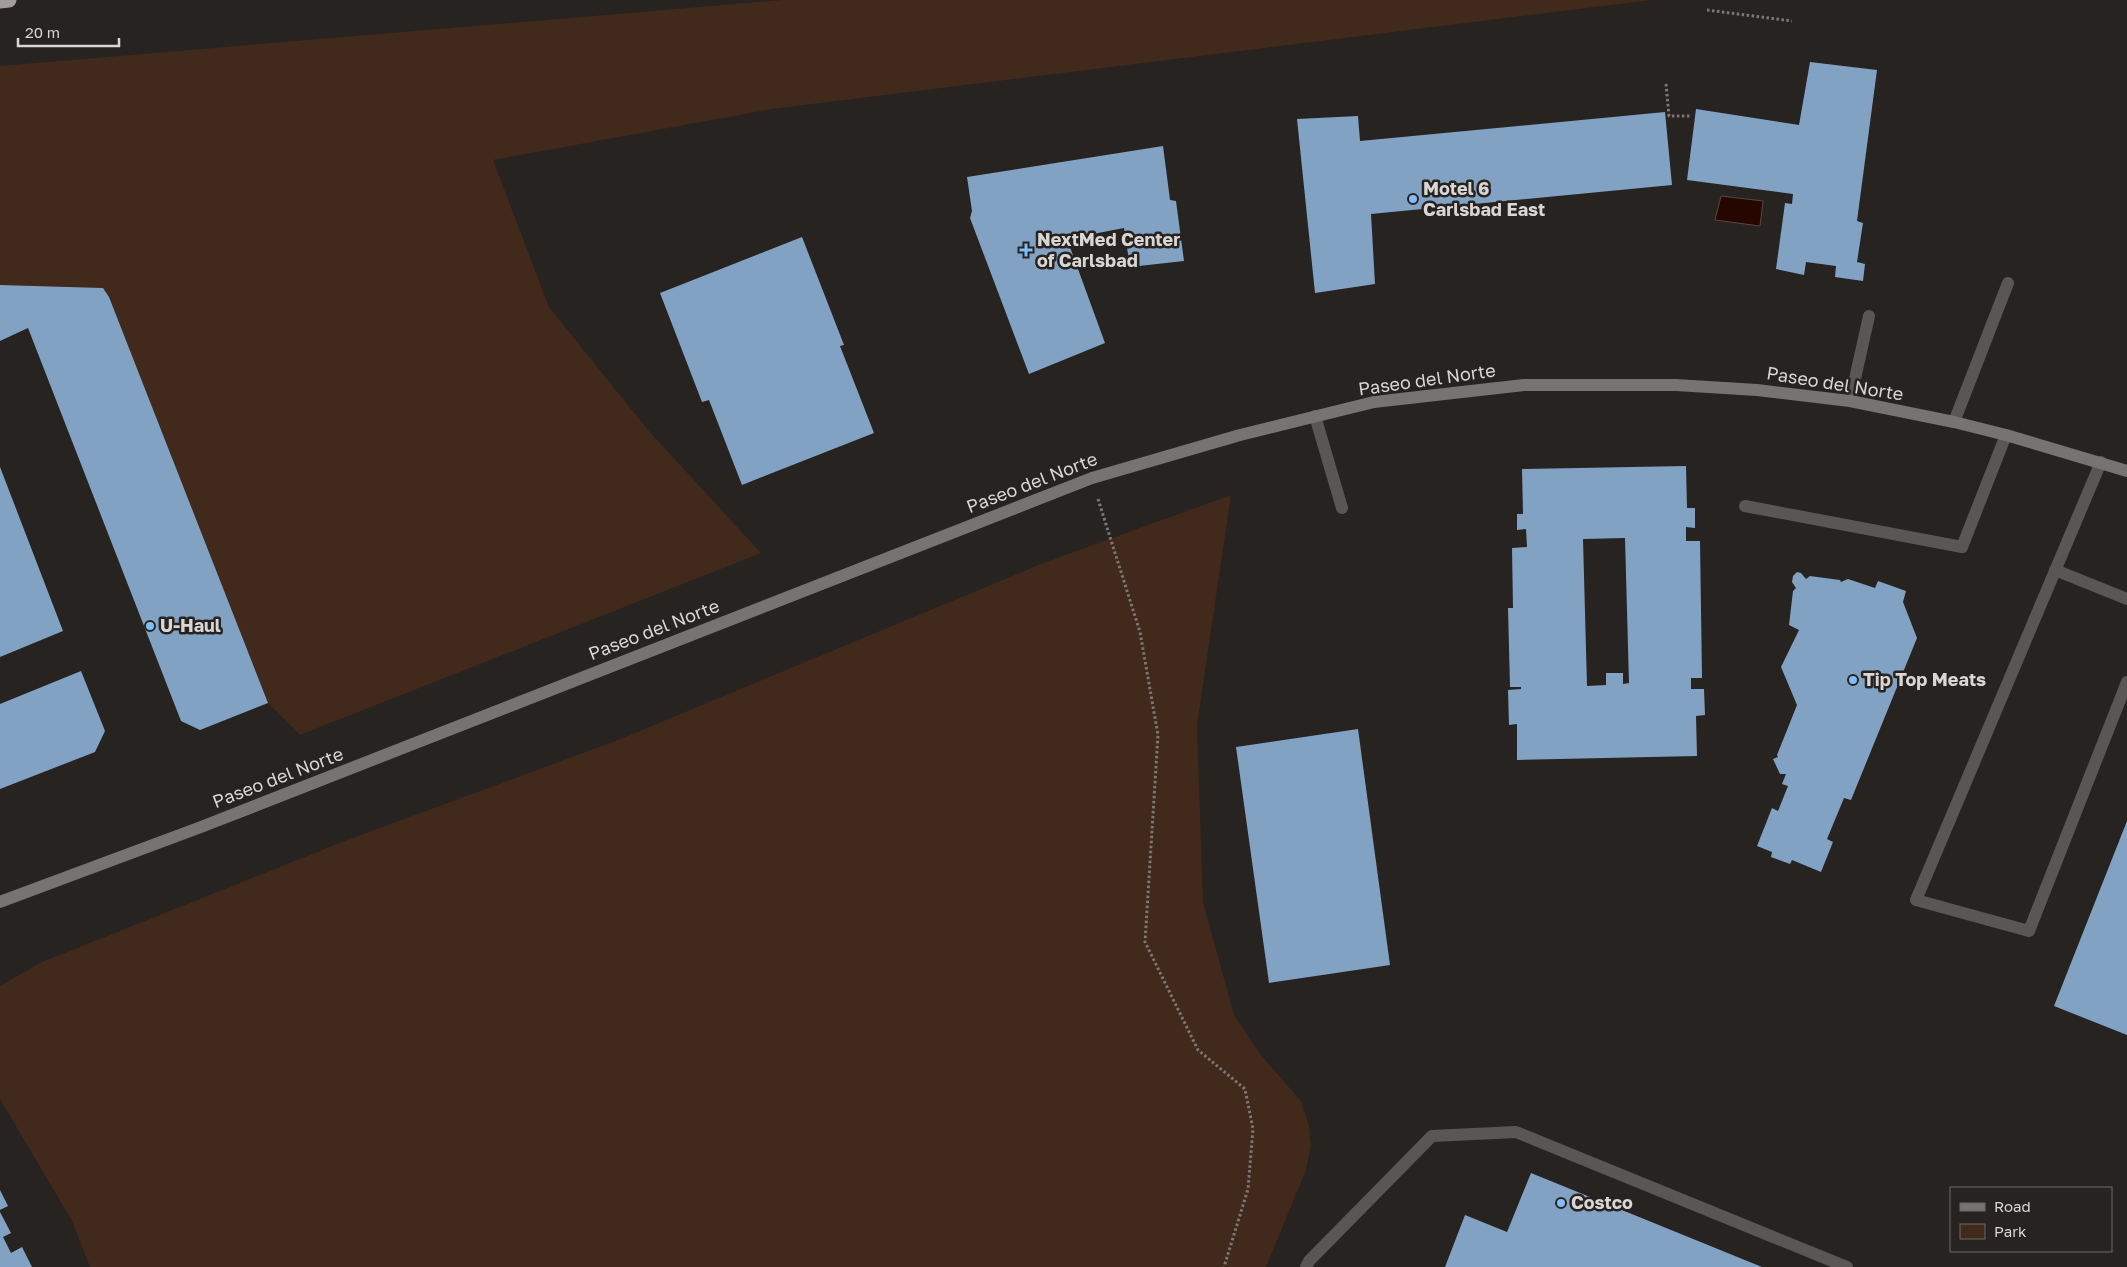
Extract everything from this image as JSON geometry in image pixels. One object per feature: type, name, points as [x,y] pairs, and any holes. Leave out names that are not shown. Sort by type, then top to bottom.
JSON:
[{"type":"highway","points":[[0,1],[9,0]]},
{"type":"main road","name":"Paseo del Norte","points":[[0,902],[201,827],[1092,478],[1174,453],[1374,402],[1524,385],[1676,385],[1757,390],[1850,401],[1954,422],[2006,435],[2127,471]]},
{"type":"lane","points":[[1954,422],[2008,283]]},
{"type":"lane","points":[[1850,401],[1869,316]]},
{"type":"lane","points":[[1315,416],[1342,508]]},
{"type":"lane","points":[[1745,506],[1962,547],[2006,435]]},
{"type":"lane","points":[[2101,462],[1916,900],[2028,931],[2127,682]]},
{"type":"lane","points":[[2056,570],[2127,599]]},
{"type":"lane","points":[[1306,1267],[1309,1260],[1432,1136],[1516,1132],[1847,1267]]},
{"type":"path","points":[[1708,10],[1792,21]]},
{"type":"path","points":[[1666,84],[1669,116],[1690,116]]},
{"type":"path","points":[[1092,478],[1140,632],[1158,735],[1145,942],[1198,1050],[1245,1089],[1253,1129],[1248,1190],[1224,1267]]},
{"type":"green space","points":[[782,0],[1652,0],[772,109],[493,160],[549,307],[648,430],[761,553],[300,735],[268,703],[109,297],[103,288],[0,285],[0,66]]},
{"type":"green space","points":[[1231,495],[1197,725],[1203,902],[1234,1015],[1260,1054],[1301,1101],[1309,1126],[1311,1145],[1306,1170],[1266,1267],[90,1267],[72,1221],[0,1099],[0,986],[42,962],[342,842],[618,740],[1046,562]]},
{"type":"shaded area","points":[[1721,196],[1763,201],[1760,226],[1715,220]]},
{"type":"building","points":[[1810,62],[1877,70],[1857,221],[1863,223],[1857,262],[1865,264],[1863,281],[1835,277],[1836,266],[1806,262],[1804,275],[1776,269],[1785,203],[1792,204],[1793,194],[1687,180],[1696,109],[1799,125]]},
{"type":"building","name":"Motel 6 Carlsbad East","points":[[1665,112],[1672,185],[1371,214],[1375,284],[1315,293],[1297,119],[1358,116],[1360,141]]},
{"type":"building","name":"NextMed Center of Carlsbad","points":[[1163,146],[1170,200],[1176,201],[1184,261],[1130,267],[1124,228],[1067,239],[1105,343],[1029,374],[970,218],[972,211],[967,177]]},
{"type":"building","points":[[802,237],[844,345],[840,346],[874,433],[742,485],[709,400],[702,402],[660,293]]},
{"type":"building","points":[[0,285],[103,288],[109,297],[268,703],[200,730],[181,721],[28,328],[0,341]]},
{"type":"building","points":[[1686,466],[1687,508],[1695,508],[1695,528],[1686,527],[1686,541],[1700,541],[1702,678],[1691,678],[1691,689],[1704,689],[1705,715],[1696,716],[1697,756],[1517,760],[1517,724],[1509,725],[1508,690],[1521,689],[1521,687],[1510,687],[1508,608],[1513,608],[1512,548],[1527,547],[1526,529],[1517,530],[1517,514],[1523,514],[1522,469]],"holes":[[[1625,538],[1629,683],[1623,684],[1623,673],[1606,673],[1606,685],[1587,686],[1583,539]]]},
{"type":"building","points":[[0,467],[63,631],[0,657]]},
{"type":"building","points":[[1797,572],[1801,573],[1806,579],[1810,576],[1840,580],[1841,582],[1848,579],[1875,588],[1878,581],[1906,591],[1903,602],[1917,638],[1851,800],[1844,798],[1827,839],[1833,842],[1821,872],[1792,860],[1790,864],[1771,857],[1772,852],[1757,846],[1772,808],[1778,811],[1788,786],[1782,784],[1786,774],[1780,774],[1773,759],[1778,757],[1777,755],[1797,705],[1781,667],[1799,630],[1789,625],[1793,591],[1796,588],[1792,582],[1793,576]]},
{"type":"building","points":[[81,671],[105,731],[95,752],[0,789],[0,704]]},
{"type":"building","points":[[1358,729],[1390,965],[1269,983],[1236,747]]},
{"type":"building","points":[[2127,821],[2127,1035],[2054,1006]]},
{"type":"building","name":"Costco","points":[[1531,1173],[1762,1267],[1445,1267],[1465,1215],[1507,1232]]},
{"type":"building","points":[[0,1190],[8,1206],[0,1210]]},
{"type":"building","points":[[0,1212],[11,1233],[3,1237],[11,1253],[22,1247],[32,1267],[0,1267]]},
{"type":"place","name":"Motel 6 Carlsbad East","points":[[1413,199]]},
{"type":"place","name":"NextMed Center of Carlsbad","points":[[1026,250]]},
{"type":"place","name":"U-Haul","points":[[150,626]]},
{"type":"place","name":"Tip Top Meats","points":[[1853,680]]},
{"type":"place","name":"Costco","points":[[1561,1203]]}]
